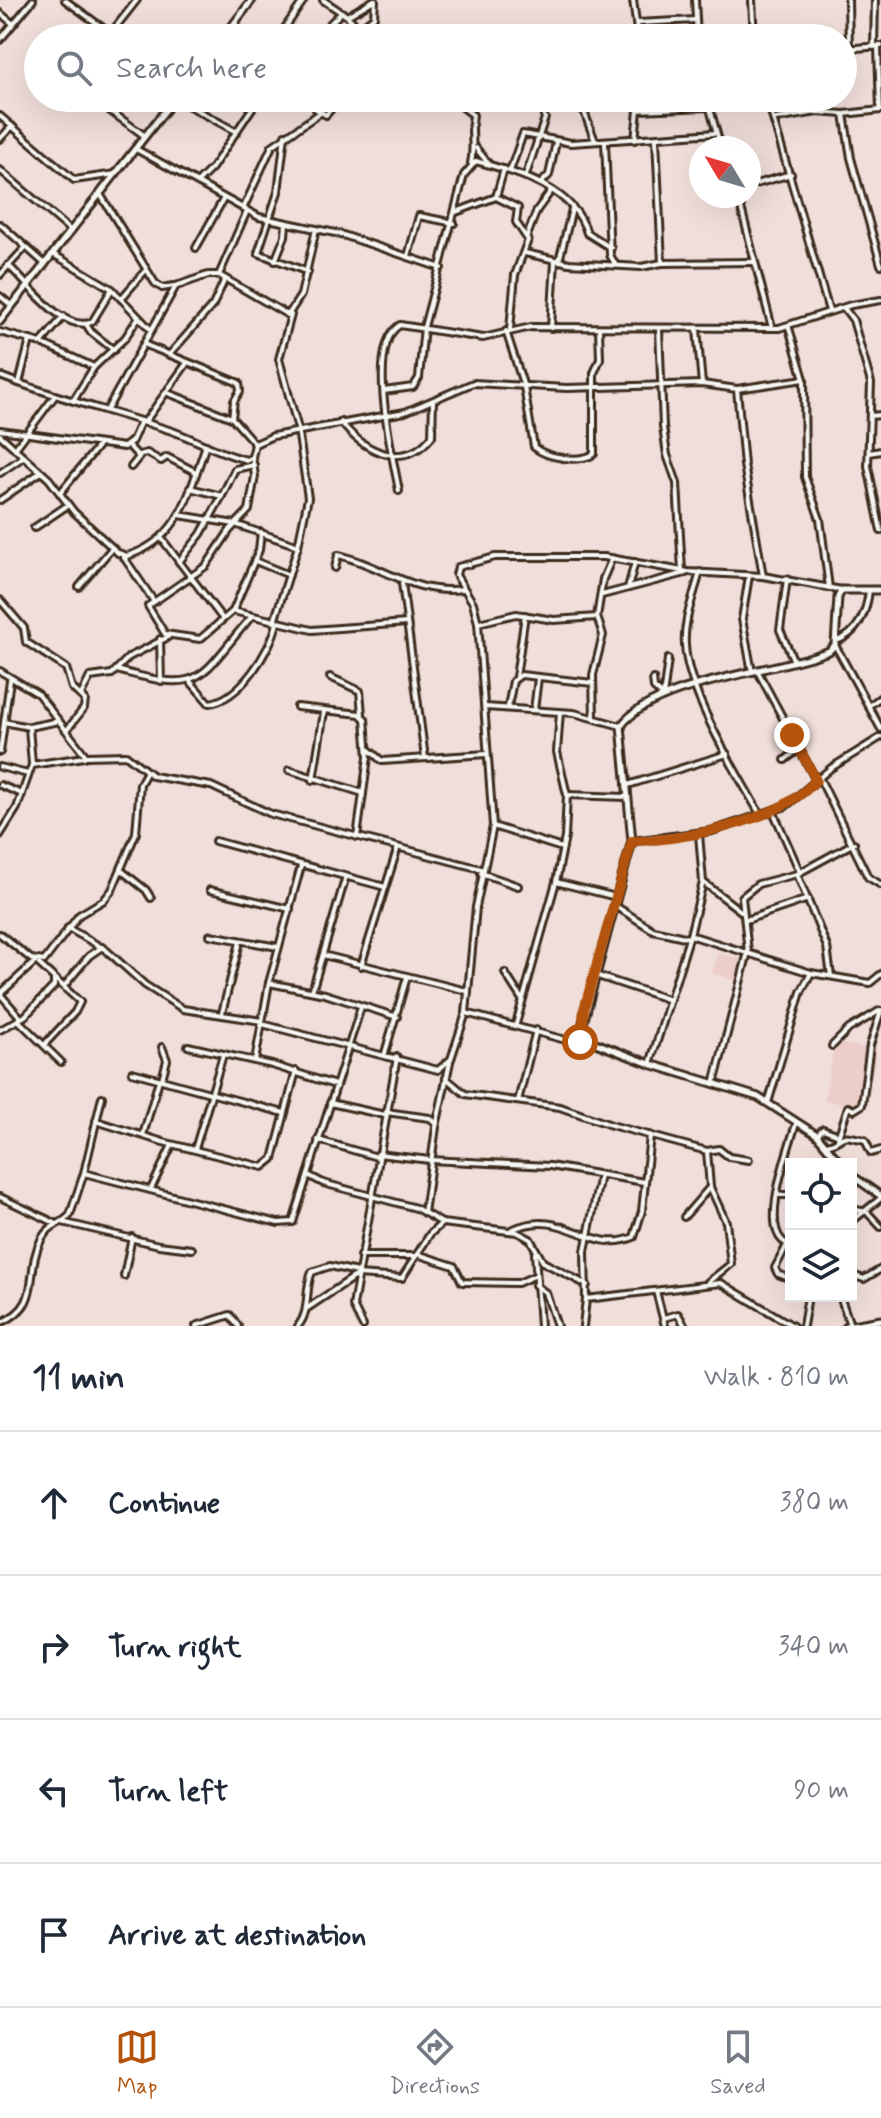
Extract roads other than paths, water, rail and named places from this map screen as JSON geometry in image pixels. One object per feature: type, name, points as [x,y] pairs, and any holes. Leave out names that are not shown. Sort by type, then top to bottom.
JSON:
[{"type":"street","points":[[0,40],[33,0]]},
{"type":"street","points":[[65,0],[94,24]]},
{"type":"street","points":[[118,24],[137,0]]},
{"type":"street","points":[[235,22],[252,0]]},
{"type":"street","points":[[288,24],[304,0]]},
{"type":"street","points":[[323,0],[354,24]]},
{"type":"street","points":[[347,16],[375,0]]},
{"type":"street","points":[[368,24],[374,17],[375,0]]},
{"type":"street","points":[[633,0],[637,23],[696,20]]},
{"type":"street","points":[[695,0],[696,24]]},
{"type":"street","points":[[752,0],[753,24]]},
{"type":"street","points":[[847,24],[848,0]]},
{"type":"street","points":[[776,119],[817,112],[844,114],[881,110],[875,0]]},
{"type":"street","points":[[329,24],[342,12]]},
{"type":"street","points":[[0,13],[12,23]]},
{"type":"street","points":[[857,48],[878,46]]},
{"type":"street","points":[[112,112],[145,136]]},
{"type":"street","points":[[0,321],[164,112]]},
{"type":"street","points":[[201,112],[237,132]]},
{"type":"street","points":[[198,182],[250,112]]},
{"type":"street","points":[[219,275],[272,146],[320,113],[326,115],[328,112]]},
{"type":"street","points":[[384,391],[416,384],[424,327],[454,223],[464,175],[475,147],[471,128],[473,115],[469,112]]},
{"type":"street","points":[[526,175],[545,112]]},
{"type":"street","points":[[584,112],[595,142]]},
{"type":"street","points":[[635,140],[638,112]]},
{"type":"street","points":[[710,112],[717,136]]},
{"type":"street","points":[[773,112],[829,311]]},
{"type":"street","points":[[844,114],[851,158],[881,265]]},
{"type":"street","points":[[0,116],[74,180],[116,174]]},
{"type":"street","points":[[0,139],[12,126]]},
{"type":"street","points":[[510,171],[522,135],[556,142],[605,142],[716,133]]},
{"type":"street","points":[[285,135],[271,220],[258,253],[308,272]]},
{"type":"street","points":[[656,139],[662,263]]},
{"type":"street","points":[[541,183],[549,175],[556,142]]},
{"type":"street","points":[[605,142],[611,248],[615,264]]},
{"type":"street","points":[[475,147],[489,165]]},
{"type":"street","points":[[136,149],[245,210],[441,268]]},
{"type":"street","points":[[471,163],[476,161],[526,175],[541,183],[584,219],[587,233],[611,248]]},
{"type":"street","points":[[496,197],[504,169]]},
{"type":"street","points":[[0,170],[70,230]]},
{"type":"street","points":[[761,183],[791,174]]},
{"type":"street","points":[[551,191],[537,210],[527,236],[525,253],[515,275],[508,330],[524,387],[536,450],[581,458],[594,454],[594,386],[600,355],[599,328]]},
{"type":"street","points":[[100,194],[157,286],[176,286],[208,275],[219,275],[285,315],[292,313]]},
{"type":"street","points":[[196,248],[224,197]]},
{"type":"street","points":[[456,212],[496,197],[518,208],[516,222],[527,236]]},
{"type":"street","points":[[741,208],[772,328]]},
{"type":"street","points":[[551,328],[557,261],[573,209]]},
{"type":"street","points":[[408,256],[419,216],[454,223]]},
{"type":"street","points":[[275,261],[285,236],[286,223]]},
{"type":"street","points":[[0,224],[45,264]]},
{"type":"street","points":[[190,681],[209,703],[226,697],[270,648],[308,498],[298,429],[279,359],[308,272],[316,229]]},
{"type":"street","points":[[0,275],[25,248]]},
{"type":"street","points":[[525,253],[557,261],[641,267],[662,263],[754,262]]},
{"type":"street","points":[[53,254],[112,289],[152,330]]},
{"type":"street","points":[[8,265],[39,300],[64,316],[86,324],[114,350]]},
{"type":"street","points":[[121,299],[145,271]]},
{"type":"street","points":[[169,355],[213,305],[225,279]]},
{"type":"street","points":[[108,409],[176,286]]},
{"type":"street","points":[[86,324],[95,317],[112,289]]},
{"type":"street","points":[[0,296],[12,306]]},
{"type":"street","points":[[399,491],[385,415],[384,391],[386,348],[391,331],[400,325],[478,338],[508,330],[551,328],[772,328],[789,327],[829,311],[881,300]]},
{"type":"street","points":[[844,308],[853,320],[871,383],[868,466],[881,530]]},
{"type":"street","points":[[41,343],[64,316]]},
{"type":"street","points":[[73,401],[94,367],[114,350],[138,318]]},
{"type":"street","points":[[789,327],[804,379],[804,470],[820,519],[829,588]]},
{"type":"street","points":[[659,328],[666,448],[678,493],[685,572]]},
{"type":"street","points":[[697,329],[702,384]]},
{"type":"street","points":[[0,332],[41,343],[94,367]]},
{"type":"street","points":[[19,383],[30,340]]},
{"type":"street","points":[[145,345],[239,383],[240,391],[234,401],[232,418]]},
{"type":"street","points":[[128,445],[187,363]]},
{"type":"street","points":[[0,376],[54,397],[108,409],[244,460],[252,457]]},
{"type":"street","points":[[255,444],[298,429],[405,412],[473,383],[524,387],[702,384],[737,389],[804,379]]},
{"type":"street","points":[[871,383],[881,380]]},
{"type":"street","points":[[737,389],[744,465],[763,576]]},
{"type":"street","points":[[168,393],[232,418],[255,444]]},
{"type":"street","points":[[15,449],[54,397]]},
{"type":"street","points":[[341,422],[364,447],[393,455],[412,452],[432,436],[432,400]]},
{"type":"street","points":[[870,416],[881,415]]},
{"type":"street","points":[[1,430],[99,445],[128,445],[139,455]]},
{"type":"street","points":[[1,430],[8,442],[61,492],[68,505],[123,556],[153,600]]},
{"type":"street","points":[[0,448],[8,442]]},
{"type":"street","points":[[168,637],[148,606],[190,578],[216,555],[252,503],[255,444]]},
{"type":"street","points":[[61,492],[99,445]]},
{"type":"street","points":[[123,556],[162,539],[179,515],[206,445]]},
{"type":"street","points":[[869,453],[881,451]]},
{"type":"street","points":[[131,467],[139,455],[147,453],[161,461],[167,457],[196,473]]},
{"type":"street","points":[[0,473],[23,457]]},
{"type":"street","points":[[179,562],[209,521],[235,469],[254,465]]},
{"type":"street","points":[[0,500],[41,472]]},
{"type":"street","points":[[190,488],[222,496]]},
{"type":"street","points":[[34,528],[68,505]]},
{"type":"street","points":[[179,515],[235,524],[298,546]]},
{"type":"street","points":[[117,670],[129,657],[160,639],[200,639],[233,611],[255,561],[261,532]]},
{"type":"street","points":[[162,539],[222,618]]},
{"type":"street","points":[[79,587],[112,548]]},
{"type":"street","points":[[335,568],[338,555],[380,568],[402,583],[439,591],[463,589]]},
{"type":"street","points":[[594,718],[593,683],[603,635],[597,617],[612,558]]},
{"type":"street","points":[[424,1213],[436,1123],[466,1013],[481,871],[493,826],[478,623],[473,603],[456,571],[478,560],[612,558],[685,572],[763,576],[842,590],[881,590]]},
{"type":"street","points":[[255,561],[289,575]]},
{"type":"street","points":[[628,588],[635,562]]},
{"type":"street","points":[[601,596],[685,572]]},
{"type":"street","points":[[700,572],[684,642],[697,687],[727,754],[760,814]]},
{"type":"street","points":[[749,575],[742,619],[755,671],[854,843],[868,877],[881,885]]},
{"type":"street","points":[[787,579],[780,630],[793,659]]},
{"type":"street","points":[[402,583],[425,758]]},
{"type":"street","points":[[837,1158],[817,1135],[768,1103],[740,1090],[650,1064],[589,1041],[583,1036],[582,1027],[632,841],[621,726],[632,712],[663,697],[793,659],[819,655],[858,625],[869,589]]},
{"type":"street","points":[[842,590],[838,597],[835,643],[881,729]]},
{"type":"street","points":[[0,600],[24,628],[26,642],[66,668],[72,688],[81,695],[84,708],[67,730]]},
{"type":"street","points":[[233,611],[312,630],[407,623]]},
{"type":"street","points":[[478,623],[525,615],[554,620],[597,617]]},
{"type":"street","points":[[508,707],[516,677],[525,615]]},
{"type":"street","points":[[81,695],[90,677],[117,670],[161,681],[190,681],[206,670],[253,616]]},
{"type":"street","points":[[160,639],[161,681]]},
{"type":"street","points":[[663,697],[668,659]]},
{"type":"street","points":[[0,672],[38,694],[86,756]]},
{"type":"street","points":[[330,677],[360,691],[362,715],[367,725],[368,749],[357,837]]},
{"type":"street","points":[[516,677],[593,683]]},
{"type":"street","points":[[534,710],[538,678]]},
{"type":"street","points":[[653,679],[654,688],[663,697]]},
{"type":"street","points":[[0,752],[10,680]]},
{"type":"street","points":[[869,706],[881,697]]},
{"type":"street","points":[[297,707],[362,715]]},
{"type":"street","points":[[485,707],[560,712],[621,726]]},
{"type":"street","points":[[313,780],[324,712]]},
{"type":"street","points":[[516,1024],[556,882],[562,848],[567,795],[557,752],[560,712]]},
{"type":"street","points":[[4,722],[29,727],[59,721]]},
{"type":"street","points":[[0,835],[22,794],[32,765],[29,727]]},
{"type":"street","points":[[632,841],[699,834],[773,811],[800,798],[818,779],[881,737]]},
{"type":"street","points":[[785,760],[800,748]]},
{"type":"street","points":[[368,749],[382,761],[487,754]]},
{"type":"street","points":[[628,785],[727,754]]},
{"type":"street","points":[[32,765],[86,756],[126,755],[146,773],[193,781],[235,796],[271,814],[481,871],[518,886]]},
{"type":"street","points":[[0,767],[28,774]]},
{"type":"street","points":[[289,770],[313,780],[364,793]]},
{"type":"street","points":[[61,1062],[19,1019],[0,994],[37,962],[49,956],[85,909],[109,895],[136,833],[140,784],[146,773]]},
{"type":"street","points":[[0,785],[22,794]]},
{"type":"street","points":[[567,795],[629,797]]},
{"type":"street","points":[[773,811],[829,953],[831,976]]},
{"type":"street","points":[[493,826],[562,848]]},
{"type":"street","points":[[650,1064],[690,937],[703,882],[699,834]]},
{"type":"street","points":[[215,841],[385,887]]},
{"type":"street","points":[[714,1084],[748,952],[742,897],[760,883],[799,873],[854,843]]},
{"type":"street","points":[[361,966],[397,849]]},
{"type":"street","points":[[255,1061],[269,983],[301,866]]},
{"type":"street","points":[[122,871],[146,890],[151,898]]},
{"type":"street","points":[[312,991],[346,876]]},
{"type":"street","points":[[556,882],[616,897]]},
{"type":"street","points":[[703,882],[743,913]]},
{"type":"street","points":[[210,890],[290,909]]},
{"type":"street","points":[[745,920],[808,899]]},
{"type":"street","points":[[614,905],[653,930],[748,952],[811,973],[870,983],[881,974]]},
{"type":"street","points":[[68,928],[102,947],[145,985],[180,1007],[262,1022],[385,1053],[438,1070],[451,1059]]},
{"type":"street","points":[[210,935],[279,947]]},
{"type":"street","points":[[1,938],[37,962],[78,998],[79,1007],[44,1045]]},
{"type":"street","points":[[222,1014],[240,942]]},
{"type":"street","points":[[65,985],[89,956],[102,947]]},
{"type":"street","points":[[323,955],[467,991]]},
{"type":"street","points":[[505,973],[522,999]]},
{"type":"street","points":[[768,1103],[801,992],[811,973]]},
{"type":"street","points":[[595,975],[670,1000]]},
{"type":"street","points":[[385,1053],[407,977]]},
{"type":"street","points":[[0,1030],[19,1019],[54,986],[54,979]]},
{"type":"street","points":[[269,983],[312,991],[397,1017]]},
{"type":"street","points":[[84,1173],[286,1225],[296,1219],[361,1007]]},
{"type":"street","points":[[832,1046],[881,1010]]},
{"type":"street","points":[[827,1145],[838,1136],[848,1107],[854,1110],[862,1105],[870,1045],[881,1010]]},
{"type":"street","points":[[466,1013],[516,1024],[573,1042],[589,1041]]},
{"type":"street","points":[[518,1101],[536,1030]]},
{"type":"street","points":[[188,1046],[296,1071],[335,1085]]},
{"type":"street","points":[[143,1135],[167,1060],[162,1047]]},
{"type":"street","points":[[195,1149],[223,1054]]},
{"type":"street","points":[[363,1326],[353,1306],[397,1057]]},
{"type":"street","points":[[96,1121],[253,1166],[269,1165],[296,1071]]},
{"type":"street","points":[[132,1072],[284,1113]]},
{"type":"street","points":[[446,1078],[465,1094],[560,1107],[707,1151],[719,1149],[729,1157],[749,1160]]},
{"type":"street","points":[[62,1222],[70,1215],[84,1173],[102,1097]]},
{"type":"street","points":[[330,1103],[426,1117],[436,1123]]},
{"type":"street","points":[[785,1240],[777,1230],[777,1194],[796,1124]]},
{"type":"street","points":[[817,1135],[823,1129],[838,1136],[865,1140],[871,1153],[881,1159]]},
{"type":"street","points":[[510,1231],[550,1222],[567,1226],[589,1239],[634,1237],[642,1211],[650,1135]]},
{"type":"street","points":[[318,1140],[378,1156],[550,1166],[644,1182]]},
{"type":"street","points":[[151,1189],[172,1145]]},
{"type":"street","points":[[871,1153],[881,1150]]},
{"type":"street","points":[[707,1151],[710,1187],[726,1222],[731,1264],[707,1283]]},
{"type":"street","points":[[308,1175],[316,1181],[402,1203],[442,1223],[510,1231],[530,1239],[543,1262],[587,1285]]},
{"type":"street","points":[[583,1326],[587,1285],[584,1264],[600,1175]]},
{"type":"street","points":[[857,1179],[881,1197],[857,1217]]},
{"type":"street","points":[[684,1217],[710,1187]]},
{"type":"street","points":[[777,1194],[785,1195]]},
{"type":"street","points":[[0,1197],[55,1223],[192,1249]]},
{"type":"street","points":[[857,1210],[864,1212],[881,1227]]},
{"type":"street","points":[[0,1323],[18,1314],[29,1301],[40,1242],[55,1223]]},
{"type":"street","points":[[306,1309],[304,1295],[312,1272],[330,1266],[401,1279],[442,1223]]},
{"type":"street","points":[[124,1276],[132,1237]]},
{"type":"street","points":[[535,1252],[534,1276],[540,1326]]},
{"type":"street","points":[[785,1252],[775,1268],[778,1274],[785,1277]]},
{"type":"street","points":[[360,1256],[416,1255],[454,1266],[462,1282],[507,1284],[534,1276]]},
{"type":"street","points":[[857,1277],[864,1279],[881,1269]]},
{"type":"street","points":[[298,1326],[306,1309],[358,1273]]},
{"type":"street","points":[[586,1299],[707,1283],[728,1286],[793,1326]]},
{"type":"street","points":[[535,1285],[546,1293],[557,1326]]},
{"type":"street","points":[[656,1291],[665,1326]]},
{"type":"street","points":[[803,1326],[807,1302]]},
{"type":"street","points":[[842,1302],[848,1325],[878,1322]]},
{"type":"street","points":[[664,1318],[678,1314],[685,1326]]},
{"type":"street","points":[[196,1326],[201,1321],[216,1323],[230,1315],[238,1326]]}]
